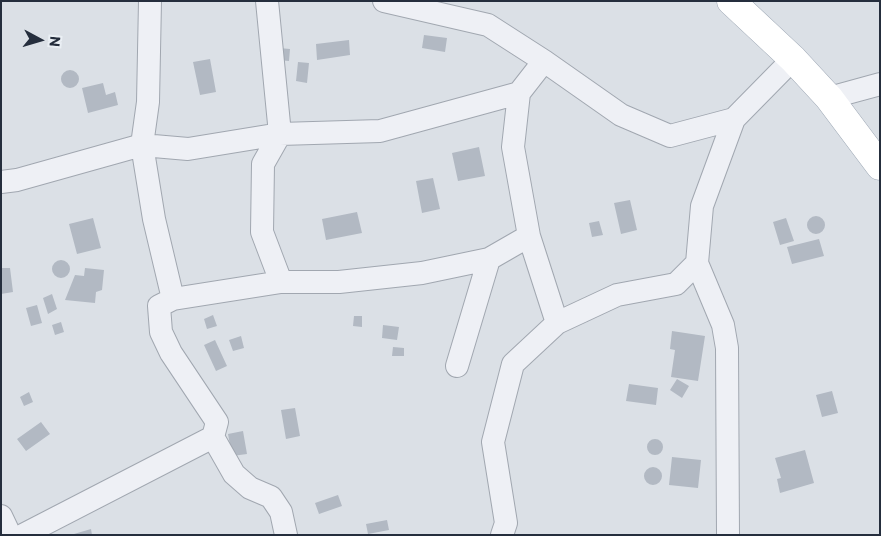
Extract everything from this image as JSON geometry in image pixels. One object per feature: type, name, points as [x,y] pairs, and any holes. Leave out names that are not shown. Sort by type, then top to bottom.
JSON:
[{"type":"main road","points":[[731,1],[793,60],[829,98],[880,166]]},
{"type":"street","points":[[150,1],[148,102],[142,145],[154,219],[173,299]]},
{"type":"street","points":[[267,1],[280,134],[263,164],[262,232],[281,282]]},
{"type":"street","points":[[384,1],[488,25],[544,61],[621,115],[670,136],[734,119]]},
{"type":"street","points":[[728,535],[727,348],[723,325],[696,263],[702,206],[734,119],[793,60]]},
{"type":"street","points":[[544,61],[519,93],[513,147],[530,236],[557,323]]},
{"type":"street","points":[[829,98],[880,84]]},
{"type":"street","points":[[1,182],[142,145],[188,149],[280,134],[380,130],[519,93]]},
{"type":"street","points":[[286,535],[281,512],[272,497],[250,488],[234,474],[213,437],[217,422],[171,353],[161,332],[159,306],[173,299],[281,282],[339,282],[422,274],[489,259],[530,236]]},
{"type":"street","points":[[457,366],[489,259]]},
{"type":"street","points":[[502,535],[506,523],[493,442],[513,364],[557,323],[618,295],[676,284],[696,263]]},
{"type":"street","points":[[23,535],[213,437]]},
{"type":"street","points":[[1,516],[10,535]]},
{"type":"building","points":[[424,35],[447,38],[445,52],[422,48]]},
{"type":"building","points":[[349,40],[350,55],[317,60],[316,44]]},
{"type":"building","points":[[279,48],[290,49],[289,61],[278,60]]},
{"type":"building","points":[[210,59],[216,92],[200,95],[193,62]]},
{"type":"building","points":[[298,62],[309,63],[307,83],[296,81]]},
{"type":"building","points":[[70,70],[76,73],[79,79],[76,85],[70,88],[64,85],[61,79],[64,73]]},
{"type":"building","points":[[103,83],[106,95],[115,92],[118,105],[88,113],[82,88]]},
{"type":"building","points":[[479,147],[485,176],[458,181],[452,153]]},
{"type":"building","points":[[433,178],[440,209],[422,213],[416,181]]},
{"type":"building","points":[[630,200],[637,230],[621,234],[614,203]]},
{"type":"building","points":[[357,212],[362,233],[326,240],[322,219]]},
{"type":"building","points":[[812,216],[820,216],[825,221],[823,232],[812,234],[807,229],[807,221]]},
{"type":"building","points":[[93,218],[101,248],[77,254],[69,224]]},
{"type":"building","points":[[786,218],[794,241],[780,245],[773,222]]},
{"type":"building","points":[[599,221],[603,235],[592,237],[589,223]]},
{"type":"building","points":[[819,239],[824,256],[792,264],[787,247]]},
{"type":"building","points":[[61,260],[67,263],[70,269],[67,275],[61,278],[55,275],[52,269],[55,263]]},
{"type":"building","points":[[1,268],[10,268],[13,292],[1,294]]},
{"type":"building","points":[[85,268],[104,270],[102,290],[96,292],[95,303],[65,300],[75,275],[84,276]]},
{"type":"building","points":[[52,294],[57,309],[48,314],[43,298]]},
{"type":"building","points":[[37,305],[42,323],[31,326],[26,308]]},
{"type":"building","points":[[213,315],[217,326],[207,329],[204,319]]},
{"type":"building","points":[[354,316],[362,316],[362,327],[353,326]]},
{"type":"building","points":[[61,322],[64,332],[55,335],[52,325]]},
{"type":"building","points":[[383,325],[399,327],[397,340],[382,338]]},
{"type":"building","points":[[672,331],[705,336],[698,381],[671,377],[675,350],[670,349]]},
{"type":"building","points":[[241,336],[244,348],[233,351],[229,340]]},
{"type":"building","points":[[215,340],[227,366],[216,371],[204,345]]},
{"type":"building","points":[[393,347],[404,348],[404,356],[392,356]]},
{"type":"building","points":[[677,379],[689,386],[682,398],[670,390]]},
{"type":"building","points":[[629,384],[658,388],[656,405],[626,401]]},
{"type":"building","points":[[832,391],[838,413],[822,417],[816,395]]},
{"type":"building","points":[[29,392],[33,402],[24,406],[20,397]]},
{"type":"building","points":[[295,408],[300,436],[286,439],[281,410]]},
{"type":"building","points":[[41,422],[50,434],[26,451],[17,439]]},
{"type":"building","points":[[243,431],[247,454],[232,456],[228,434]]},
{"type":"building","points":[[655,439],[663,447],[655,455],[647,447]]},
{"type":"building","points":[[805,450],[814,483],[780,493],[777,479],[781,478],[775,458]]},
{"type":"building","points":[[672,457],[701,460],[698,488],[669,485]]},
{"type":"building","points":[[653,467],[659,470],[662,476],[659,482],[653,485],[647,482],[644,476],[647,470]]},
{"type":"building","points":[[338,495],[342,506],[319,514],[315,503]]},
{"type":"building","points":[[387,520],[389,530],[368,534],[366,524]]},
{"type":"building","points":[[91,529],[92,535],[74,535],[74,534]]}]
